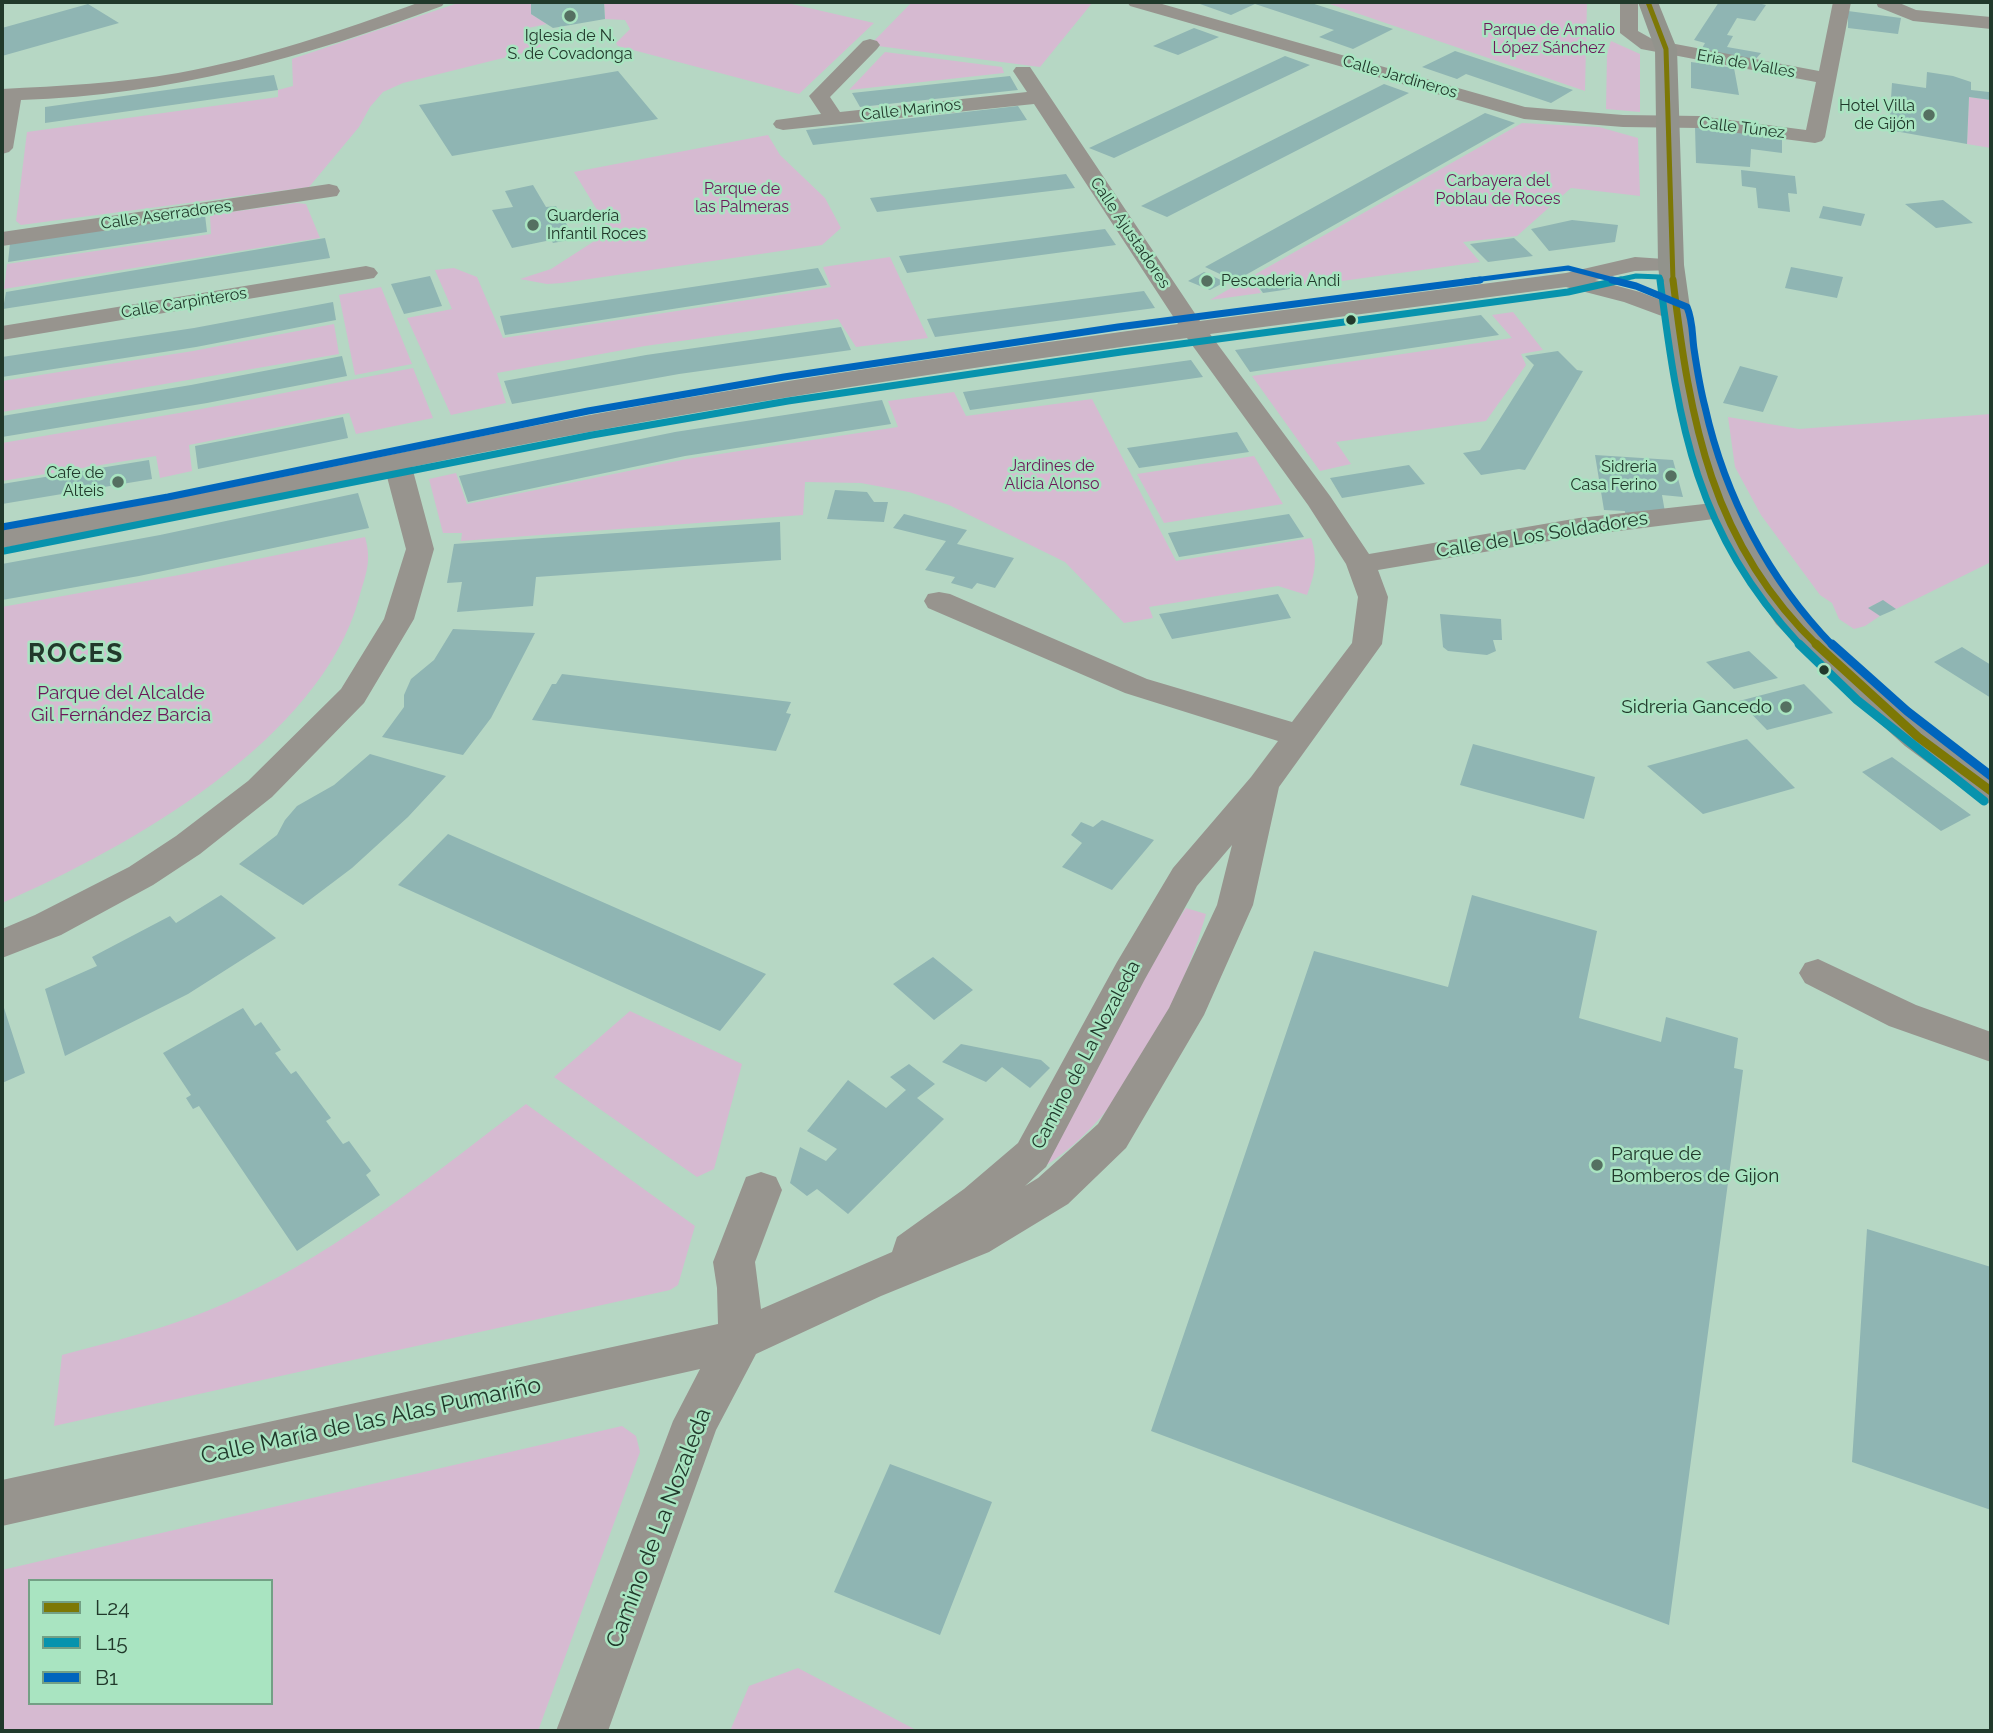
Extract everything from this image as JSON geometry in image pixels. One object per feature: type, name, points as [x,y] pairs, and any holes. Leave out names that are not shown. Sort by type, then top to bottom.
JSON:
[{"type":"street","points":[[2,148],[7,94],[131,85],[199,75],[268,59],[436,2]]},
{"type":"street","name":"Calle Jardineros","points":[[1136,2],[1524,113],[1623,121],[1668,121]]},
{"type":"street","name":"Eria de Valles","points":[[1629,2],[1629,33],[1636,40],[1666,49],[1827,78]]},
{"type":"street","points":[[1648,2],[1666,49],[1671,265],[1692,413],[1722,510],[1760,577],[1788,617],[1828,658],[1891,714],[1991,792]]},
{"type":"street","points":[[1827,78],[1842,2]]},
{"type":"street","points":[[1880,2],[1932,2]]},
{"type":"street","points":[[1880,2],[1913,15],[1991,23]]},
{"type":"street","points":[[829,110],[819,96],[870,45]]},
{"type":"street","name":"Calle Ajustadores","points":[[1024,71],[1194,330],[1362,564]]},
{"type":"street","name":"Calle Túnez","points":[[1668,121],[1699,122],[1815,136],[1827,78]]},
{"type":"street","name":"Calle Marinos","points":[[779,116],[829,110],[1039,97]]},
{"type":"street","name":"Calle Aserradores","points":[[2,239],[330,191]]},
{"type":"street","points":[[2,539],[116,521],[397,461],[699,404],[911,370],[1566,280],[1635,264],[1671,265]]},
{"type":"street","name":"Calle Carpinteros","points":[[2,334],[366,273]]},
{"type":"street","points":[[1566,280],[1632,298],[1678,315]]},
{"type":"street","points":[[2,944],[48,925],[141,876],[188,845],[260,789],[353,696],[398,620],[420,549],[397,461]]},
{"type":"street","name":"Calle de Los Soldadores","points":[[1362,564],[1578,527],[1722,510]]},
{"type":"street","name":"Camino de La Nozaleda","points":[[866,1282],[979,1202],[1032,1155],[1129,972],[1185,877],[1263,785],[1367,644],[1373,597],[1362,564]]},
{"type":"street","points":[[939,601],[1136,686],[1300,736]]},
{"type":"street","name":"Camino de La Nozaleda","points":[[582,1731],[696,1421],[740,1340],[866,1282],[974,1239],[1053,1191],[1112,1136],[1185,1015],[1235,905],[1263,785]]},
{"type":"street","points":[[1818,973],[1872,1004],[1936,1031],[1991,1047]]},
{"type":"street","points":[[740,1340],[739,1288],[734,1262],[761,1190]]},
{"type":"street","name":"Calle María de las Alas Pumariño","points":[[2,1503],[740,1340]]},
{"type":"green space","points":[[461,2],[531,2],[531,14],[547,24],[528,28],[541,46],[535,50],[403,83],[383,92],[370,107],[359,127],[309,187],[21,225],[16,221],[27,132],[278,97],[278,90],[293,86],[292,59]]},
{"type":"green space","points":[[604,2],[783,2],[874,23],[799,94],[618,46],[616,43],[630,29],[625,20],[605,19]]},
{"type":"green space","points":[[912,2],[1093,2],[1040,67],[870,45]]},
{"type":"green space","name":"Parque de Amalio López Sánchez","points":[[1324,2],[1587,2],[1585,91]]},
{"type":"green space","points":[[1611,41],[1640,54],[1640,112],[1606,109],[1607,54]]},
{"type":"green space","points":[[885,52],[1002,67],[1004,73],[849,90]]},
{"type":"green space","points":[[1969,97],[1991,100],[1991,148],[1967,144]]},
{"type":"green space","name":"Carbayera del Poblau de Roces","points":[[1522,123],[1599,127],[1638,138],[1640,196],[1571,188],[1517,236],[1463,242],[1480,262],[1291,288],[1284,279],[1255,282],[1261,293],[1210,300]]},
{"type":"green space","name":"Parque de las Palmeras","points":[[768,135],[780,155],[825,198],[841,228],[822,245],[562,283],[547,284],[520,279],[551,269],[610,231],[574,172]]},
{"type":"green space","points":[[296,203],[306,204],[320,238],[4,289],[7,264],[211,234],[210,215]]},
{"type":"green space","points":[[890,257],[928,338],[856,347],[838,319],[645,346],[497,373],[506,403],[451,415],[407,318],[452,309],[435,270],[454,268],[477,277],[503,338],[831,287],[823,267]]},
{"type":"green space","points":[[381,287],[412,364],[355,375],[339,295]]},
{"type":"green space","points":[[1513,312],[1543,350],[1521,354],[1526,365],[1486,421],[1336,442],[1351,464],[1320,471],[1252,376],[1512,338],[1492,315]]},
{"type":"green space","points":[[334,324],[339,354],[2,412],[2,381],[193,351]]},
{"type":"green space","points":[[413,368],[433,418],[356,434],[349,413],[189,445],[192,471],[160,478],[156,456],[2,481],[2,443],[191,411]]},
{"type":"green space","name":"Jardines de Alicia Alonso","points":[[954,392],[966,416],[1092,399],[1176,561],[1311,538],[1315,567],[1307,595],[1278,586],[1149,607],[1153,618],[1124,623],[1065,562],[949,505],[909,492],[861,483],[805,482],[803,515],[461,541],[462,533],[443,533],[429,479],[456,473],[467,504],[687,459],[898,427],[888,401]]},
{"type":"green space","points":[[1991,414],[1991,562],[1896,609],[1883,601],[1869,607],[1880,616],[1865,626],[1854,629],[1839,619],[1832,603],[1820,595],[1761,515],[1735,467],[1728,417],[1799,429]]},
{"type":"green space","points":[[1254,456],[1283,504],[1164,523],[1137,474]]},
{"type":"green space","name":"Parque del Alcalde Gil Fernández Barcia","points":[[365,537],[368,554],[366,574],[338,650],[305,698],[263,742],[213,783],[160,820],[106,852],[2,903],[2,607]]},
{"type":"green space","points":[[1186,908],[1206,914],[1181,983],[1146,1054],[1100,1118],[1074,1145],[1045,1166],[1163,941]]},
{"type":"green space","points":[[630,1011],[742,1064],[714,1169],[697,1177],[554,1077]]},
{"type":"green space","points":[[526,1104],[695,1226],[678,1285],[670,1290],[54,1426],[62,1355],[196,1315],[218,1307],[277,1277],[352,1233]]},
{"type":"green space","points":[[622,1426],[636,1436],[640,1452],[538,1731],[2,1731],[2,1570]]},
{"type":"green space","points":[[798,1668],[918,1731],[730,1731],[749,1686]]},
{"type":"building","name":"Iglesia de N. S. de Covadonga","points":[[531,2],[604,2],[605,19],[553,28],[531,14]]},
{"type":"building","points":[[1308,2],[1393,29],[1353,49],[1319,37],[1334,30],[1255,4],[1231,15],[1200,4]]},
{"type":"building","points":[[1719,2],[1753,2],[1766,5],[1755,21],[1737,18],[1727,35],[1733,36],[1727,47],[1761,53],[1753,62],[1701,50],[1705,43],[1694,40]]},
{"type":"building","points":[[88,4],[119,23],[2,56],[2,28]]},
{"type":"building","points":[[1848,11],[1901,18],[1898,34],[1848,28]]},
{"type":"building","points":[[1194,28],[1219,37],[1178,55],[1153,46]]},
{"type":"building","points":[[1455,51],[1573,90],[1551,103],[1466,74],[1457,79],[1422,67]]},
{"type":"building","points":[[1285,56],[1310,65],[1114,158],[1089,148]]},
{"type":"building","points":[[1691,62],[1734,68],[1739,95],[1691,88]]},
{"type":"building","points":[[618,71],[658,119],[452,156],[419,105]]},
{"type":"building","name":"Hotel Villa de Gijón","points":[[1927,72],[1953,76],[1971,82],[1971,90],[1989,92],[1991,100],[1969,97],[1967,144],[1889,130],[1892,83],[1926,88]]},
{"type":"building","points":[[274,75],[278,90],[45,123],[45,107]]},
{"type":"building","points":[[1010,76],[1018,90],[860,107],[852,93]]},
{"type":"building","points":[[1384,84],[1409,93],[1167,217],[1141,206]]},
{"type":"building","points":[[1018,106],[1027,120],[813,145],[806,130]]},
{"type":"building","points":[[1485,113],[1515,123],[1235,281],[1205,267]]},
{"type":"building","points":[[1695,127],[1782,138],[1782,153],[1751,149],[1750,167],[1696,163]]},
{"type":"building","points":[[1741,170],[1795,176],[1797,194],[1788,193],[1790,212],[1758,208],[1756,188],[1742,186]]},
{"type":"building","points":[[1066,174],[1075,188],[877,212],[870,198]]},
{"type":"building","name":"Guardería Infantil Roces","points":[[533,185],[546,207],[556,206],[575,239],[553,243],[551,240],[512,248],[492,210],[513,207],[505,191]]},
{"type":"building","points":[[1943,200],[1973,223],[1936,228],[1905,204]]},
{"type":"building","points":[[1823,206],[1865,214],[1861,226],[1819,218]]},
{"type":"building","points":[[205,215],[207,232],[8,262],[10,243]]},
{"type":"building","points":[[1572,220],[1618,225],[1615,242],[1549,251],[1531,229]]},
{"type":"building","points":[[1105,229],[1116,245],[907,273],[899,256]]},
{"type":"building","points":[[325,238],[330,258],[3,309],[6,292]]},
{"type":"building","points":[[1514,238],[1533,256],[1488,262],[1470,244]]},
{"type":"building","points":[[1791,267],[1843,277],[1837,298],[1785,288]]},
{"type":"building","points":[[818,268],[827,285],[505,335],[500,316]]},
{"type":"building","name":"Pescaderia Andi","points":[[1204,272],[1225,282],[1210,290],[1188,281]]},
{"type":"building","points":[[430,276],[442,306],[404,314],[391,284]]},
{"type":"building","points":[[1283,279],[1290,289],[1263,293],[1256,283]]},
{"type":"building","points":[[1144,291],[1155,308],[935,337],[927,319]]},
{"type":"building","points":[[333,302],[336,320],[196,347],[2,377],[2,357],[194,328]]},
{"type":"building","points":[[1481,315],[1499,335],[1250,372],[1235,350]]},
{"type":"building","points":[[841,327],[851,350],[679,374],[512,404],[504,381],[646,355]]},
{"type":"building","points":[[1558,351],[1577,370],[1583,371],[1525,470],[1481,475],[1463,453],[1480,450],[1486,441],[1534,365],[1525,356]]},
{"type":"building","points":[[342,356],[347,376],[207,403],[2,437],[2,416],[191,385]]},
{"type":"building","points":[[1191,360],[1203,377],[970,410],[963,392]]},
{"type":"building","points":[[1740,366],[1778,376],[1763,412],[1723,403]]},
{"type":"building","points":[[882,400],[891,424],[685,456],[468,502],[459,476],[675,432]]},
{"type":"building","points":[[343,417],[348,438],[198,469],[195,446]]},
{"type":"building","points":[[1237,432],[1249,452],[1139,468],[1127,448]]},
{"type":"building","points":[[1595,455],[1673,460],[1683,497],[1662,495],[1665,512],[1625,517],[1625,511],[1604,510]]},
{"type":"building","points":[[149,460],[152,479],[2,504],[2,484]]},
{"type":"building","points":[[1409,465],[1425,484],[1342,498],[1330,478]]},
{"type":"building","points":[[835,490],[867,492],[874,502],[888,502],[884,522],[827,519]]},
{"type":"building","points":[[358,493],[369,528],[139,576],[2,600],[2,564],[160,535]]},
{"type":"building","points":[[904,514],[967,530],[957,544],[1014,558],[995,588],[977,583],[972,589],[951,583],[955,577],[925,570],[946,541],[893,528]]},
{"type":"building","points":[[1289,514],[1304,537],[1179,557],[1168,533]]},
{"type":"building","points":[[780,522],[781,560],[536,577],[533,606],[457,612],[462,582],[447,583],[454,544]]},
{"type":"building","points":[[1278,594],[1291,618],[1172,639],[1159,614]]},
{"type":"building","points":[[1883,600],[1896,609],[1880,616],[1868,608]]},
{"type":"building","points":[[1440,614],[1501,619],[1502,640],[1493,640],[1496,651],[1487,655],[1448,651],[1443,647]]},
{"type":"building","points":[[453,629],[535,633],[491,718],[463,755],[382,737],[404,707],[404,695],[411,679],[434,660]]},
{"type":"building","points":[[1962,647],[1991,665],[1991,698],[1934,662]]},
{"type":"building","points":[[1749,651],[1778,678],[1734,689],[1706,662]]},
{"type":"building","points":[[562,674],[791,702],[786,713],[791,714],[776,751],[532,720],[552,684],[556,684]]},
{"type":"building","name":"Sidreria Gancedo","points":[[1804,684],[1833,713],[1767,730],[1739,701]]},
{"type":"building","points":[[1747,739],[1795,788],[1703,814],[1647,766]]},
{"type":"building","points":[[1473,744],[1595,777],[1584,819],[1460,785]]},
{"type":"building","points":[[370,754],[446,776],[408,817],[352,868],[303,905],[239,864],[277,835],[297,806],[334,785]]},
{"type":"building","points":[[1892,757],[1971,815],[1941,831],[1862,772]]},
{"type":"building","points":[[1102,820],[1154,840],[1112,890],[1062,867],[1082,843],[1071,835],[1081,822],[1093,827]]},
{"type":"building","points":[[448,834],[766,974],[720,1031],[398,885]]},
{"type":"building","points":[[221,895],[276,938],[188,994],[65,1056],[45,989],[97,966],[92,957],[170,916],[176,923]]},
{"type":"building","points":[[1472,895],[1597,931],[1579,1018],[1661,1042],[1666,1017],[1738,1038],[1734,1068],[1743,1070],[1669,1625],[1151,1431],[1314,951],[1448,987]]},
{"type":"building","points":[[933,957],[973,990],[934,1020],[893,984]]},
{"type":"building","points":[[4,1008],[25,1073],[2,1083],[2,1009]]},
{"type":"building","points":[[243,1008],[255,1026],[261,1022],[281,1050],[275,1053],[291,1074],[296,1071],[331,1118],[326,1121],[343,1144],[349,1141],[371,1171],[366,1175],[380,1195],[297,1251],[199,1106],[193,1109],[186,1098],[191,1095],[163,1053]]},
{"type":"building","points":[[961,1044],[1041,1060],[1050,1068],[1030,1088],[1002,1067],[986,1082],[942,1062]]},
{"type":"building","points":[[909,1064],[935,1084],[917,1098],[944,1119],[848,1214],[817,1189],[807,1196],[790,1183],[800,1147],[826,1161],[837,1149],[807,1131],[848,1080],[886,1108],[906,1090],[890,1077]]},
{"type":"building","points":[[1867,1229],[1991,1267],[1991,1510],[1852,1462]]},
{"type":"building","points":[[890,1464],[992,1502],[940,1635],[834,1592]]},
{"type":"transit line","name":"L24","points":[[1648,2],[1666,49],[1671,265],[1679,329],[1692,413],[1722,510],[1760,577],[1788,617],[1865,691],[1918,737],[1991,791]]},
{"type":"transit line","name":"B1","points":[[2,527],[168,497],[588,411],[784,377],[1118,327],[1568,268],[1636,286],[1687,307],[1692,324],[1702,397],[1717,454],[1743,519],[1768,565],[1798,606],[1867,678],[1991,776]]},
{"type":"transit line","name":"L15","points":[[4,551],[172,520],[592,435],[788,401],[1121,352],[1568,292],[1636,276],[1660,277],[1675,383],[1692,461],[1722,536],[1749,582],[1781,625],[1817,664],[1898,735],[1984,801]]},
{"type":"place","name":"Iglesia de N. S. de Covadonga","points":[[570,16]]},
{"type":"place","name":"Hotel Villa de Gijón","points":[[1929,115]]},
{"type":"place","name":"Guardería Infantil Roces","points":[[533,225]]},
{"type":"place","name":"Pescaderia Andi","points":[[1207,281]]},
{"type":"place","name":"Sidreria Casa Ferino","points":[[1671,476]]},
{"type":"place","name":"Cafe de Alteis","points":[[118,482]]},
{"type":"place","name":"Sidreria Gancedo","points":[[1786,707]]},
{"type":"place","name":"Parque de Bomberos de Gijon","points":[[1597,1165]]},
{"type":"district","name":"ROCES","points":[[76,654]]}]
